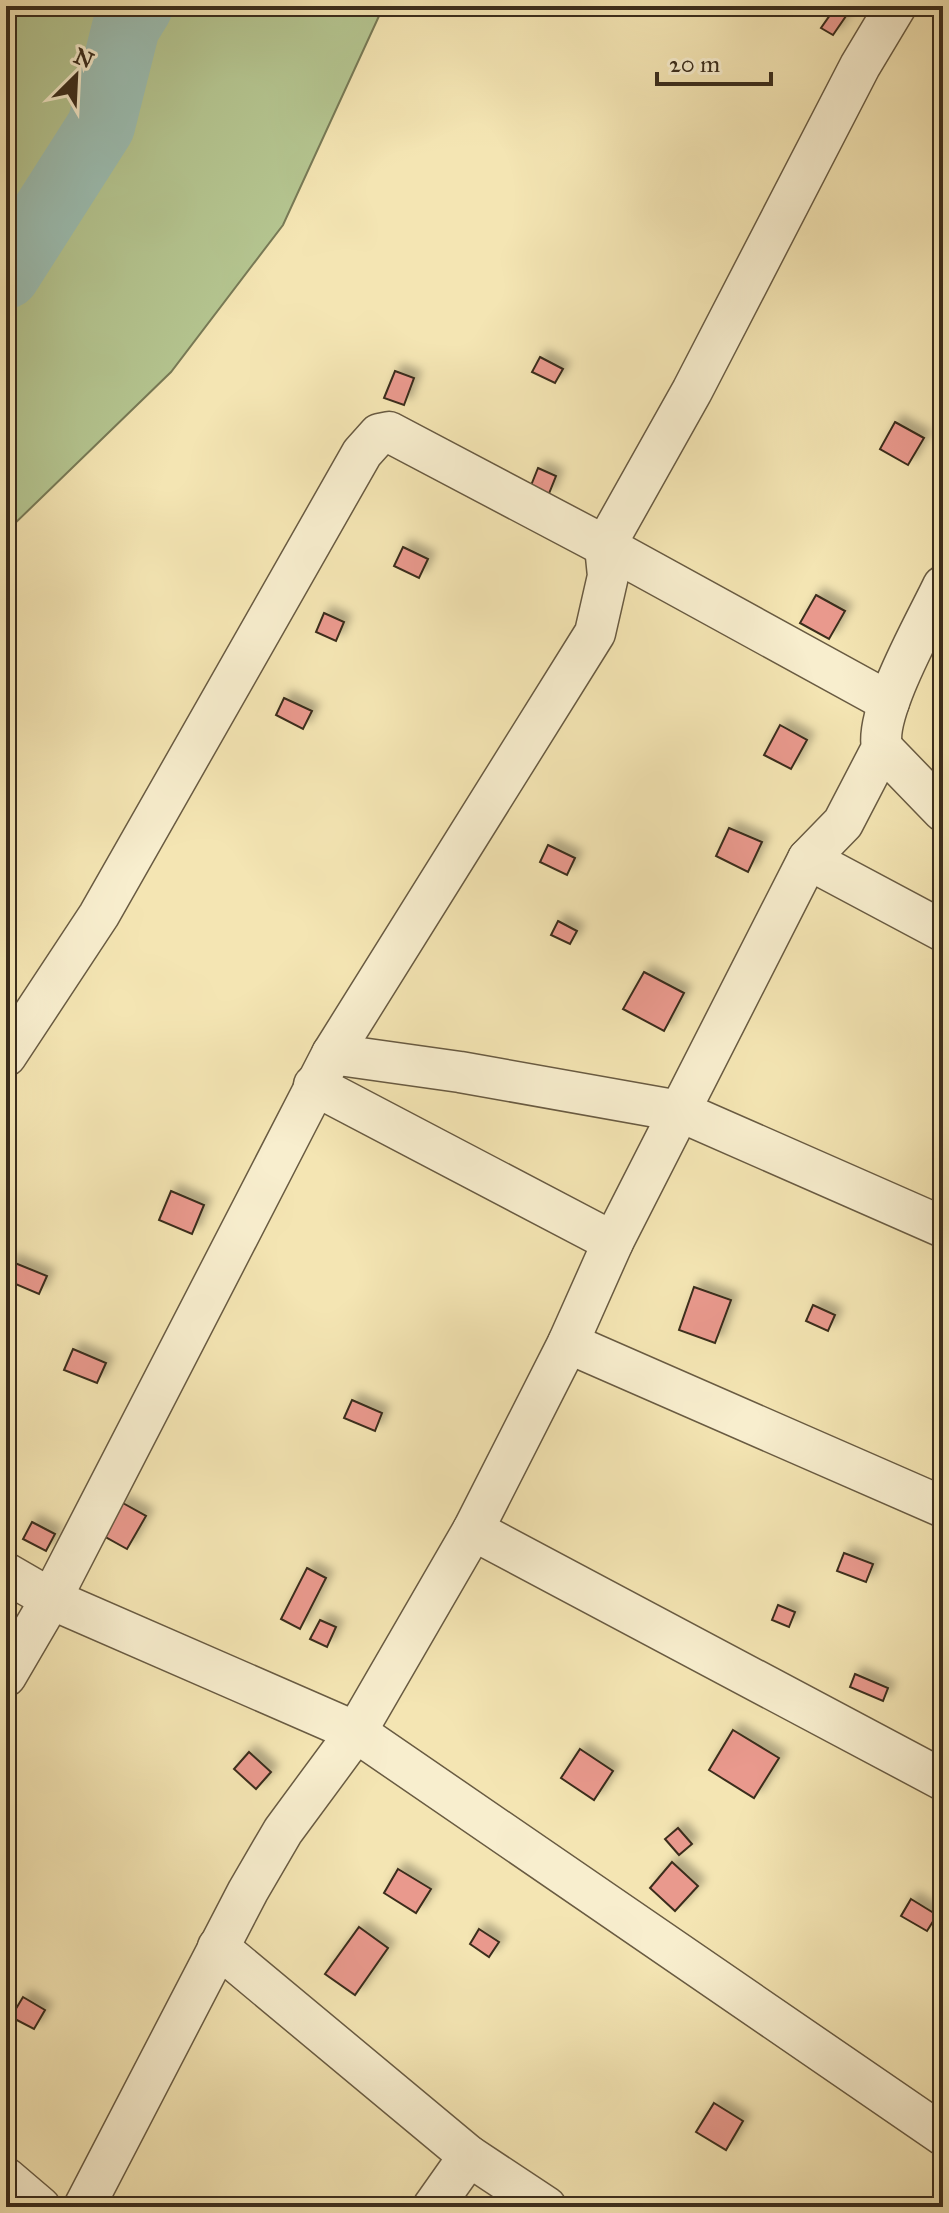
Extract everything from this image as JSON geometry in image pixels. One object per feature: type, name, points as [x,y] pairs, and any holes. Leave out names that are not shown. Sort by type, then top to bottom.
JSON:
[{"type":"street","points":[[6,1676],[51,1599],[323,1070],[595,633],[608,576],[605,546],[692,391],[860,66],[896,6]]},
{"type":"street","points":[[6,1056],[99,915],[362,453],[379,434],[389,432],[889,702]]},
{"type":"street","points":[[943,586],[889,702],[880,736],[882,748],[943,811]]},
{"type":"street","points":[[84,2207],[218,1947],[283,1831],[356,1732],[473,1530],[568,1343],[613,1242],[808,859],[843,823],[882,748]]},
{"type":"street","points":[[808,859],[943,931]]},
{"type":"street","points":[[323,1070],[460,1072],[679,1111],[943,1227]]},
{"type":"street","points":[[323,1070],[613,1242]]},
{"type":"street","points":[[568,1343],[943,1507]]},
{"type":"street","points":[[473,1530],[943,1780]]},
{"type":"street","points":[[6,1573],[51,1599],[356,1732],[943,2135]]},
{"type":"street","points":[[218,1947],[469,2156],[546,2207]]},
{"type":"street","points":[[433,2207],[469,2156]]},
{"type":"street","points":[[6,2178],[40,2207]]},
{"type":"green space","points":[[6,6],[458,6],[379,16],[283,225],[171,372],[6,532]]},
{"type":"building","points":[[835,8],[846,16],[833,35],[821,28]]},
{"type":"building","points":[[540,357],[563,369],[555,383],[532,372]]},
{"type":"building","points":[[395,371],[414,378],[404,405],[384,398]]},
{"type":"building","points":[[895,422],[924,438],[908,465],[880,449]]},
{"type":"building","points":[[538,468],[556,476],[548,496],[530,488]]},
{"type":"building","points":[[403,547],[428,559],[419,578],[394,566]]},
{"type":"building","points":[[816,595],[845,611],[829,639],[800,623]]},
{"type":"building","points":[[324,613],[344,622],[336,641],[316,632]]},
{"type":"building","points":[[284,698],[312,711],[303,729],[276,715]]},
{"type":"building","points":[[780,725],[807,740],[791,769],[764,755]]},
{"type":"building","points":[[729,828],[762,842],[748,872],[716,856]]},
{"type":"building","points":[[548,845],[575,858],[567,875],[540,862]]},
{"type":"building","points":[[558,921],[577,931],[570,944],[551,935]]},
{"type":"building","points":[[644,972],[684,993],[664,1031],[623,1009]]},
{"type":"building","points":[[171,1191],[204,1205],[192,1234],[159,1220]]},
{"type":"building","points":[[10,1261],[47,1276],[39,1294],[6,1280]]},
{"type":"building","points":[[694,1287],[731,1300],[715,1343],[679,1330]]},
{"type":"building","points":[[813,1305],[835,1315],[828,1331],[806,1321]]},
{"type":"building","points":[[73,1349],[106,1363],[97,1383],[64,1370]]},
{"type":"building","points":[[352,1400],[382,1413],[375,1431],[344,1418]]},
{"type":"building","points":[[121,1502],[146,1516],[127,1549],[102,1535]]},
{"type":"building","points":[[32,1522],[55,1534],[46,1551],[23,1539]]},
{"type":"building","points":[[844,1553],[873,1564],[866,1582],[837,1571]]},
{"type":"building","points":[[307,1568],[326,1578],[300,1629],[281,1619]]},
{"type":"building","points":[[778,1605],[795,1612],[789,1627],[772,1620]]},
{"type":"building","points":[[320,1620],[336,1627],[327,1647],[310,1639]]},
{"type":"building","points":[[855,1674],[888,1688],[883,1701],[850,1687]]},
{"type":"building","points":[[733,1730],[779,1758],[754,1798],[709,1770]]},
{"type":"building","points":[[580,1749],[613,1771],[594,1800],[561,1778]]},
{"type":"building","points":[[249,1752],[271,1772],[256,1789],[234,1769]]},
{"type":"building","points":[[678,1828],[692,1844],[679,1855],[665,1839]]},
{"type":"building","points":[[672,1862],[698,1886],[675,1911],[650,1888]]},
{"type":"building","points":[[398,1869],[431,1889],[416,1913],[384,1893]]},
{"type":"building","points":[[911,1899],[937,1915],[927,1931],[901,1916]]},
{"type":"building","points":[[359,1927],[388,1948],[355,1995],[325,1974]]},
{"type":"building","points":[[479,1929],[499,1942],[489,1957],[470,1944]]},
{"type":"building","points":[[23,1997],[45,2010],[34,2029],[11,2017]]},
{"type":"building","points":[[714,2103],[743,2121],[726,2150],[696,2132]]},
{"type":"waterway","points":[[6,275],[101,126],[126,27],[139,6]]}]
